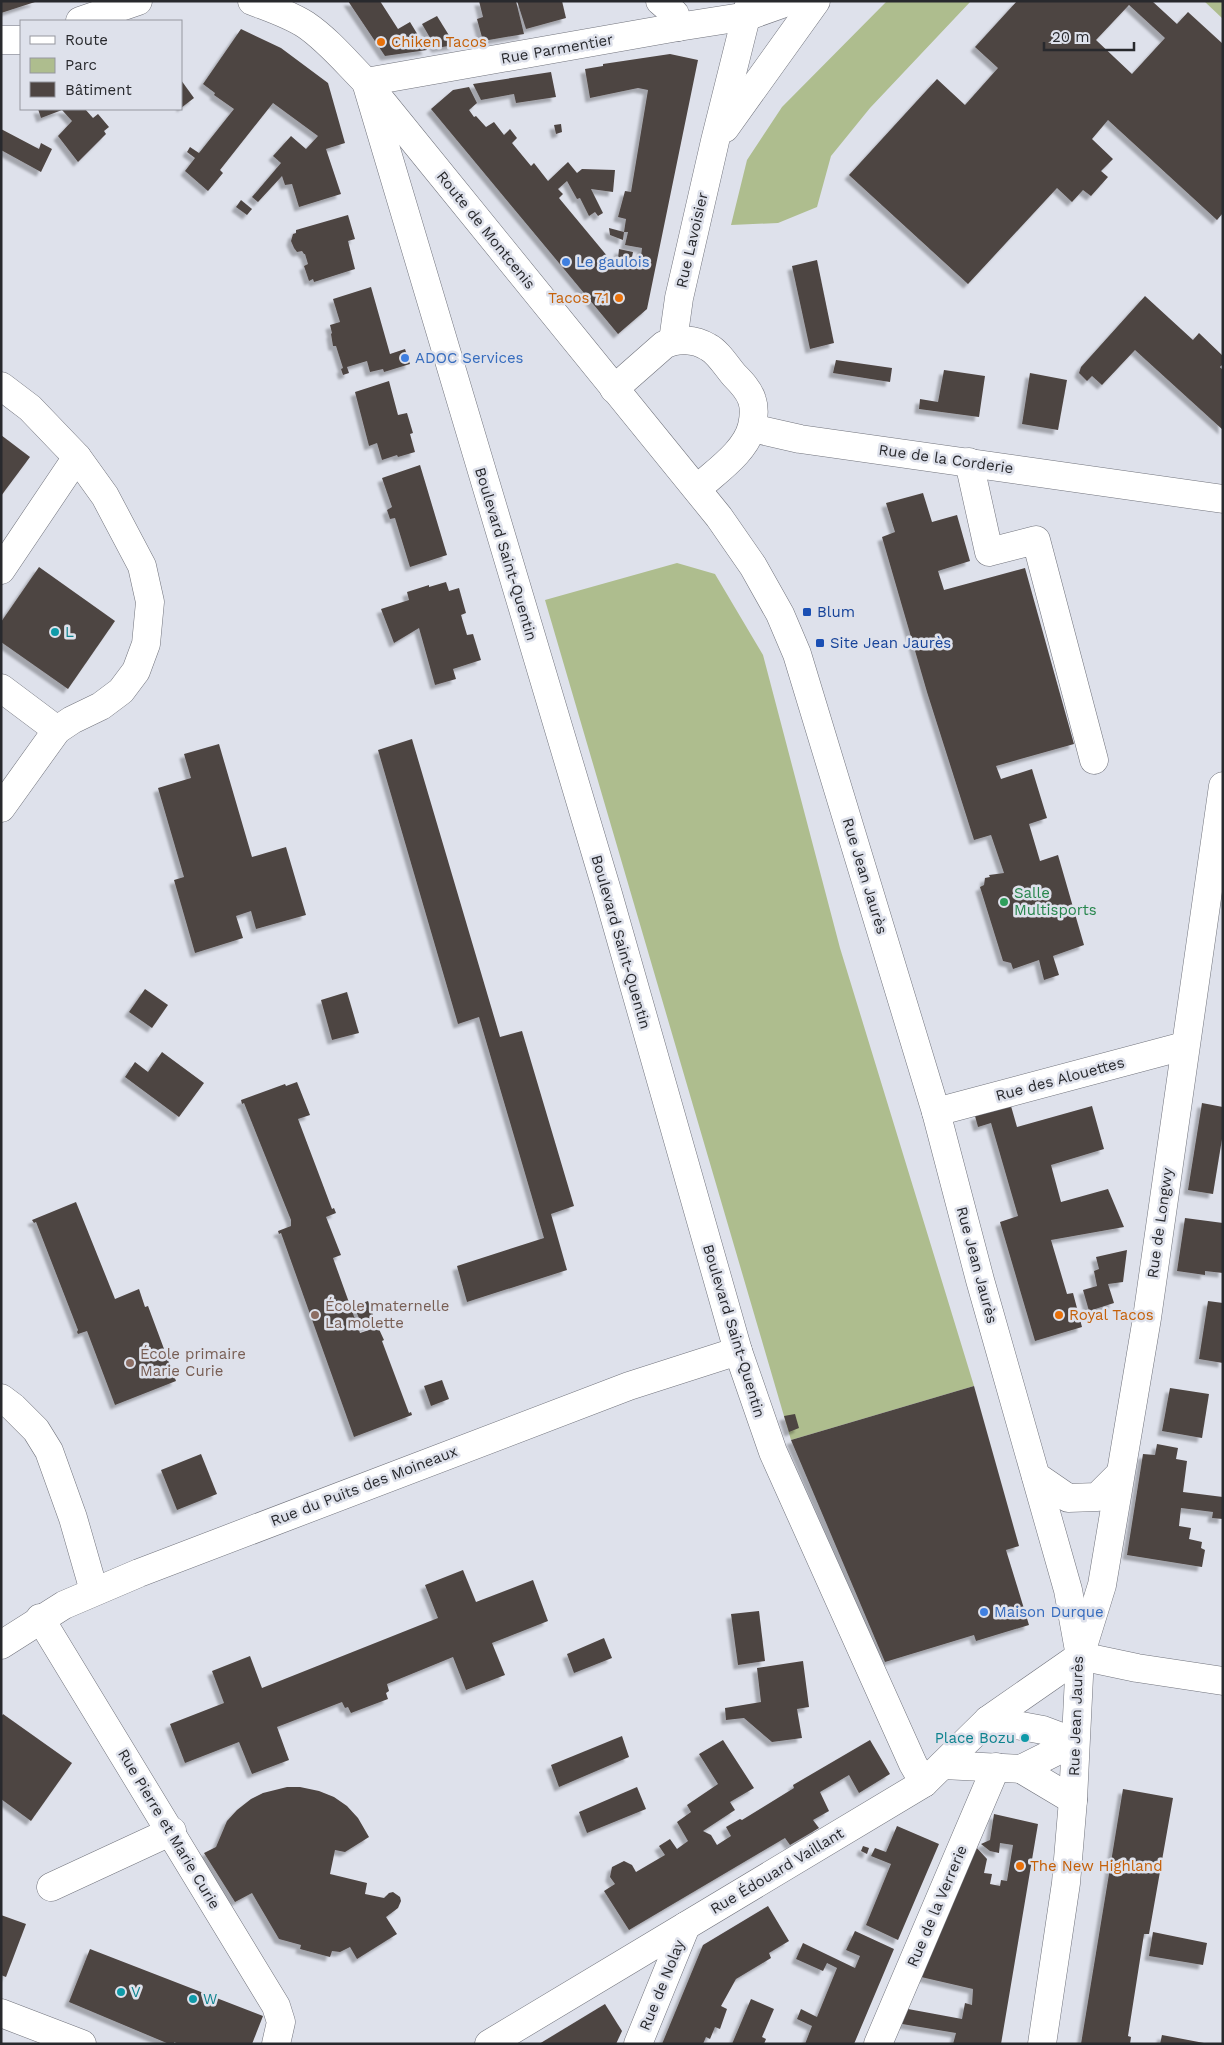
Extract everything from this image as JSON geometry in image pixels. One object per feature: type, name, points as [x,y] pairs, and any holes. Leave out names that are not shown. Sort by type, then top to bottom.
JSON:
[{"type":"street","points":[[83,20],[138,1]]},
{"type":"street","name":"Route de Montcenis","points":[[252,1],[282,12],[306,25],[332,47],[366,82],[697,489]]},
{"type":"street","points":[[660,1],[675,14],[678,27]]},
{"type":"street","name":"Rue Parmentier","points":[[366,82],[678,27],[790,1]]},
{"type":"street","name":"Rue Lavoisier","points":[[715,141],[816,1]]},
{"type":"street","name":"Rue Lavoisier","points":[[673,341],[679,298],[715,141],[749,9]]},
{"type":"street","points":[[1,40],[20,40]]},
{"type":"street","name":"Boulevard Saint-Quentin","points":[[366,82],[608,894],[738,1352],[773,1452],[905,1746],[933,1774]]},
{"type":"street","points":[[614,389],[664,345],[673,341],[683,340],[709,347],[740,381],[752,398],[754,411],[752,428],[746,441],[737,451],[697,489]]},
{"type":"street","points":[[1,386],[30,408],[77,458],[105,496],[142,566],[150,602],[146,644],[136,671],[121,692],[102,706],[72,720],[57,730],[1,808]]},
{"type":"street","name":"Rue de la Corderie","points":[[752,428],[800,439],[1223,500]]},
{"type":"street","points":[[1,570],[77,458]]},
{"type":"street","points":[[969,462],[989,552],[1036,540],[1094,760]]},
{"type":"street","name":"Rue Jean Jaurès","points":[[697,489],[719,517],[758,574],[780,614],[797,654],[936,1112],[980,1280],[1068,1590],[1080,1656],[1073,1800],[1066,1883],[1042,2044]]},
{"type":"street","points":[[1,688],[57,730]]},
{"type":"street","name":"Rue de Longwy","points":[[1080,1656],[1102,1585],[1147,1318],[1184,1046],[1223,786]]},
{"type":"street","name":"Rue des Alouettes","points":[[936,1112],[1184,1046]]},
{"type":"street","name":"Rue du Puits des Moineaux","points":[[1,1645],[40,1618],[94,1591],[629,1386],[738,1352]]},
{"type":"street","points":[[1,1398],[36,1430],[49,1451],[73,1518],[94,1591]]},
{"type":"street","points":[[1036,1476],[1068,1498],[1097,1498],[1120,1474]]},
{"type":"street","name":"Rue Pierre et Marie Curie","points":[[40,1618],[172,1831],[276,2006],[281,2022],[276,2044]]},
{"type":"street","points":[[1080,1656],[1137,1668],[1223,1681]]},
{"type":"street","name":"Rue Édouard Vaillant","points":[[489,2044],[686,1926],[933,1774],[988,1720],[1080,1656]]},
{"type":"street","points":[[988,1720],[1043,1730],[1075,1742]]},
{"type":"street","points":[[933,1774],[1008,1768],[1075,1742]]},
{"type":"street","points":[[1008,1768],[1073,1800]]},
{"type":"street","name":"Rue de la Verrerie","points":[[878,2044],[1008,1768]]},
{"type":"street","points":[[51,1887],[172,1831]]},
{"type":"street","name":"Rue de Nolay","points":[[638,2044],[686,1926]]},
{"type":"street","points":[[1,2013],[82,2044]]},
{"type":"green space","points":[[887,1],[971,1],[870,108],[831,156],[817,207],[778,223],[731,225],[747,160],[782,107]]},
{"type":"green space","points":[[1204,1],[1223,1],[1223,19]]},
{"type":"green space","points":[[677,563],[715,574],[763,655],[840,948],[974,1386],[791,1440],[545,600]]},
{"type":"building","points":[[1,1],[35,1],[35,2],[1,13]]},
{"type":"building","points":[[348,1],[380,1],[398,29],[410,22],[427,50],[385,56]]},
{"type":"building","points":[[479,1],[516,1],[524,34],[483,41],[477,19],[483,17]]},
{"type":"building","points":[[517,1],[562,1],[566,18],[526,29]]},
{"type":"building","points":[[1017,1],[1152,1],[1177,24],[1188,12],[1223,44],[1223,213],[1217,220],[1108,120],[1092,139],[1113,159],[1101,171],[1108,177],[1091,196],[1083,190],[1072,202],[1057,188],[968,284],[849,175],[937,79],[965,105],[998,68],[975,47]],"holes":[[[1129,5],[1165,38],[1132,74],[1096,40]]]},
{"type":"building","points":[[437,16],[455,45],[436,48],[422,24]]},
{"type":"building","points":[[241,29],[281,48],[328,83],[345,143],[326,149],[341,194],[299,207],[292,184],[285,185],[282,176],[258,202],[252,197],[281,163],[273,156],[291,136],[306,149],[318,136],[273,103],[220,170],[223,173],[208,191],[185,171],[195,158],[187,152],[190,147],[199,153],[234,109],[214,95],[215,93],[203,84]]},
{"type":"building","points":[[670,54],[698,60],[647,309],[618,334],[431,109],[453,90],[469,87],[477,103],[469,110],[474,117],[476,116],[486,127],[494,122],[504,135],[510,129],[517,138],[512,143],[531,166],[534,163],[548,181],[568,162],[577,173],[582,169],[615,170],[613,192],[591,189],[603,213],[598,216],[595,212],[589,216],[580,198],[577,199],[567,181],[558,189],[563,194],[559,198],[613,263],[618,259],[619,249],[633,252],[631,262],[640,264],[642,248],[625,245],[628,232],[624,232],[626,219],[618,217],[625,191],[631,192],[648,90],[638,88],[590,98],[585,69],[603,66],[603,64]]},
{"type":"building","points":[[551,72],[556,97],[516,103],[514,94],[481,100],[473,84]]},
{"type":"building","points":[[182,81],[194,98],[182,107]]},
{"type":"building","points":[[38,110],[62,110],[41,118]]},
{"type":"building","points":[[62,110],[86,110],[93,118],[98,114],[109,127],[104,131],[106,134],[78,162],[58,136],[72,121]]},
{"type":"building","points":[[561,124],[562,132],[556,134],[554,125]]},
{"type":"building","points":[[1,129],[39,149],[41,143],[52,149],[41,172],[1,150]]},
{"type":"building","points":[[241,200],[252,209],[247,215],[236,207]]},
{"type":"building","points":[[348,215],[355,239],[348,241],[355,269],[314,282],[313,279],[309,281],[304,266],[308,264],[305,254],[302,251],[297,252],[294,248],[291,241],[293,234],[296,233],[296,230]]},
{"type":"building","points":[[609,228],[624,232],[623,240],[610,235]]},
{"type":"building","points":[[817,260],[834,343],[810,349],[792,266]]},
{"type":"building","points":[[371,287],[390,354],[405,349],[410,364],[384,372],[383,369],[370,372],[367,361],[347,367],[349,373],[343,375],[341,369],[343,368],[336,346],[333,346],[331,334],[330,325],[340,322],[333,299]]},
{"type":"building","points":[[1145,296],[1193,340],[1199,333],[1223,356],[1223,364],[1220,367],[1223,370],[1223,430],[1135,350],[1102,385],[1092,376],[1087,381],[1079,373],[1081,367]]},
{"type":"building","points":[[836,360],[892,368],[890,382],[833,373]]},
{"type":"building","points":[[944,370],[985,376],[979,417],[919,409],[920,399],[938,402]]},
{"type":"building","points":[[1030,373],[1067,380],[1058,430],[1022,424]]},
{"type":"building","points":[[389,381],[398,415],[407,413],[413,433],[410,434],[415,452],[382,460],[377,443],[369,446],[355,392]]},
{"type":"building","points":[[1,435],[30,457],[1,496]]},
{"type":"building","points":[[420,465],[447,555],[410,567],[395,518],[390,519],[387,510],[392,507],[382,478]]},
{"type":"building","points":[[923,493],[932,522],[957,515],[970,561],[938,571],[944,590],[1025,568],[1074,744],[996,766],[1001,779],[1032,769],[1047,818],[1029,824],[1040,861],[1058,855],[1084,945],[1053,956],[1059,975],[1044,980],[1039,960],[1013,969],[1011,963],[1003,961],[980,887],[984,885],[985,878],[990,877],[989,875],[1004,873],[991,835],[974,840],[927,692],[882,537],[895,532],[886,503]]},
{"type":"building","name":"L","points":[[39,567],[115,621],[68,689],[1,642],[1,622]]},
{"type":"building","points":[[446,582],[449,591],[459,588],[466,613],[461,615],[467,635],[473,634],[481,660],[453,669],[456,679],[435,685],[419,628],[394,643],[381,609],[409,600],[407,592]]},
{"type":"building","points":[[412,739],[500,1037],[522,1031],[574,1206],[551,1214],[567,1270],[467,1302],[457,1266],[544,1238],[479,1017],[458,1024],[378,750]]},
{"type":"building","points":[[219,744],[252,857],[286,847],[306,915],[256,929],[251,911],[236,916],[243,938],[195,953],[174,880],[184,877],[158,788],[191,778],[184,754]]},
{"type":"building","points":[[145,989],[168,1005],[152,1028],[129,1012]]},
{"type":"building","points":[[347,992],[359,1033],[332,1040],[321,1000]]},
{"type":"building","points":[[162,1052],[204,1083],[179,1117],[125,1077],[135,1062],[148,1072]]},
{"type":"building","points":[[297,1082],[310,1115],[298,1119],[332,1209],[334,1208],[336,1213],[326,1217],[341,1255],[333,1258],[360,1333],[378,1327],[409,1413],[411,1412],[412,1415],[354,1437],[281,1233],[279,1234],[278,1231],[291,1226],[291,1220],[244,1103],[242,1104],[241,1100],[285,1084],[286,1086]]},
{"type":"building","points":[[1202,1103],[1223,1107],[1223,1133],[1213,1194],[1188,1190]]},
{"type":"building","points":[[1011,1106],[1017,1127],[1092,1106],[1104,1149],[1051,1165],[1061,1202],[1108,1189],[1124,1227],[1051,1240],[1067,1294],[1073,1293],[1082,1327],[1035,1341],[1000,1222],[1018,1216],[991,1123],[978,1127],[975,1116]]},
{"type":"building","points":[[76,1202],[115,1299],[139,1289],[145,1307],[148,1306],[176,1381],[115,1405],[87,1331],[78,1334],[77,1332],[78,1330],[36,1222],[34,1223],[32,1220]]},
{"type":"building","points":[[1185,1218],[1223,1223],[1223,1273],[1205,1271],[1205,1275],[1177,1271]]},
{"type":"building","points":[[1127,1250],[1123,1282],[1108,1284],[1114,1303],[1089,1311],[1083,1290],[1097,1286],[1094,1271],[1099,1269],[1096,1257]]},
{"type":"building","points":[[368,1301],[376,1323],[363,1328],[354,1306]]},
{"type":"building","points":[[1208,1301],[1223,1303],[1223,1363],[1199,1359]]},
{"type":"building","points":[[442,1380],[449,1399],[431,1406],[424,1386]]},
{"type":"building","points":[[974,1386],[1019,1546],[1006,1550],[1029,1625],[976,1641],[974,1635],[885,1662],[791,1440]]},
{"type":"building","points":[[1170,1388],[1209,1394],[1202,1438],[1162,1431]]},
{"type":"building","points":[[795,1414],[799,1428],[789,1432],[784,1416]]},
{"type":"building","points":[[1157,1444],[1178,1448],[1176,1459],[1187,1461],[1183,1492],[1223,1497],[1223,1519],[1212,1518],[1213,1512],[1181,1508],[1179,1526],[1191,1528],[1189,1539],[1202,1542],[1201,1548],[1205,1550],[1202,1567],[1127,1555],[1143,1454],[1155,1455]]},
{"type":"building","points":[[201,1454],[217,1494],[177,1510],[161,1470]]},
{"type":"building","points":[[463,1570],[476,1602],[533,1580],[548,1621],[492,1643],[505,1675],[466,1690],[453,1657],[387,1684],[389,1691],[386,1693],[388,1699],[351,1713],[342,1702],[277,1727],[289,1760],[252,1774],[239,1742],[185,1763],[170,1724],[224,1703],[212,1671],[250,1656],[262,1688],[438,1618],[425,1585]]},
{"type":"building","points":[[759,1611],[765,1661],[738,1665],[731,1614]]},
{"type":"building","points":[[604,1638],[612,1658],[574,1673],[567,1654]]},
{"type":"building","points":[[803,1661],[809,1707],[797,1709],[802,1738],[772,1742],[744,1718],[726,1720],[725,1708],[761,1702],[757,1668]]},
{"type":"building","points":[[3,1714],[72,1763],[31,1821],[1,1799],[1,1717]]},
{"type":"building","points":[[622,1736],[629,1757],[559,1787],[551,1765]]},
{"type":"building","points":[[723,1740],[754,1788],[730,1802],[735,1810],[703,1831],[711,1835],[717,1845],[731,1836],[726,1827],[740,1819],[742,1820],[794,1788],[793,1785],[870,1740],[890,1774],[859,1793],[849,1775],[820,1792],[829,1811],[813,1820],[819,1828],[790,1845],[785,1838],[629,1930],[604,1891],[615,1884],[610,1877],[612,1867],[624,1861],[632,1865],[636,1872],[665,1855],[659,1846],[670,1839],[677,1849],[688,1841],[677,1822],[691,1812],[687,1805],[718,1784],[699,1754]]},
{"type":"building","points":[[287,1787],[300,1787],[319,1791],[334,1797],[347,1806],[358,1818],[369,1837],[345,1852],[335,1850],[330,1874],[367,1883],[365,1894],[384,1898],[393,1892],[400,1897],[401,1901],[398,1908],[386,1917],[397,1934],[357,1959],[350,1947],[340,1952],[332,1951],[330,1957],[300,1949],[301,1945],[279,1939],[252,1893],[235,1902],[204,1853],[216,1847],[227,1821],[237,1810],[251,1799],[263,1793]]},
{"type":"building","points":[[637,1787],[646,1809],[587,1833],[579,1812]]},
{"type":"building","points":[[1123,1789],[1173,1798],[1149,1934],[1144,1934],[1128,2036],[1131,2037],[1130,2044],[1081,2044]]},
{"type":"building","points":[[994,1814],[1038,1824],[1001,2044],[953,2044],[956,2033],[902,2024],[908,2009],[962,2019],[965,2003],[972,2005],[973,1989],[921,1977],[976,1847],[987,1859],[984,1873],[992,1874],[990,1884],[1000,1886],[1001,1880],[1007,1881],[1013,1845],[1000,1843],[999,1853],[990,1851],[981,1844],[990,1840]]},
{"type":"building","points":[[897,1826],[939,1844],[898,1940],[866,1925],[891,1864],[871,1856],[875,1848],[886,1852]]},
{"type":"building","points":[[863,1846],[869,1848],[867,1854],[861,1851]]},
{"type":"building","points":[[768,1906],[789,1941],[769,1953],[771,1958],[736,1979],[721,2006],[727,2009],[720,2029],[715,2027],[710,2039],[706,2037],[703,2044],[662,2044],[703,1945]]},
{"type":"building","points":[[1,1915],[26,1924],[6,1977],[1,1975]]},
{"type":"building","points":[[855,1931],[894,1949],[854,2044],[805,2044],[812,2026],[797,2019],[801,2009],[817,2017],[837,1968],[827,1963],[823,1971],[796,1959],[803,1943],[855,1968],[860,1956],[846,1950]]},
{"type":"building","points":[[1153,1932],[1207,1943],[1203,1965],[1149,1956]]},
{"type":"building","points":[[90,1949],[263,2016],[252,2044],[179,2044],[174,2042],[174,2044],[169,2044],[69,2002]]},
{"type":"building","points":[[751,1999],[774,2009],[762,2037],[766,2039],[764,2044],[732,2044]]},
{"type":"building","points":[[605,2004],[622,2031],[616,2044],[539,2044]]},
{"type":"building","points":[[1162,2035],[1204,2043],[1160,2044]]},
{"type":"place","name":"Chiken Tacos","points":[[381,42]]},
{"type":"place","name":"Le gaulois","points":[[566,262]]},
{"type":"place","name":"Tacos 7.1","points":[[619,298]]},
{"type":"place","name":"ADOC Services","points":[[405,358]]},
{"type":"place","name":"Blum","points":[[807,612]]},
{"type":"place","name":"L","points":[[55,632]]},
{"type":"place","name":"Site Jean Jaurès","points":[[820,643]]},
{"type":"place","name":"Salle Multisports","points":[[1004,902]]},
{"type":"place","name":"École maternelle La molette","points":[[315,1315]]},
{"type":"place","name":"Royal Tacos","points":[[1059,1315]]},
{"type":"place","name":"École primaire Marie Curie","points":[[130,1363]]},
{"type":"place","name":"Maison Durque","points":[[984,1612]]},
{"type":"place","name":"Place Bozu","points":[[1025,1738]]},
{"type":"place","name":"The New Highland","points":[[1020,1866]]},
{"type":"place","name":"V","points":[[121,1992]]},
{"type":"place","name":"W","points":[[193,1999]]}]
